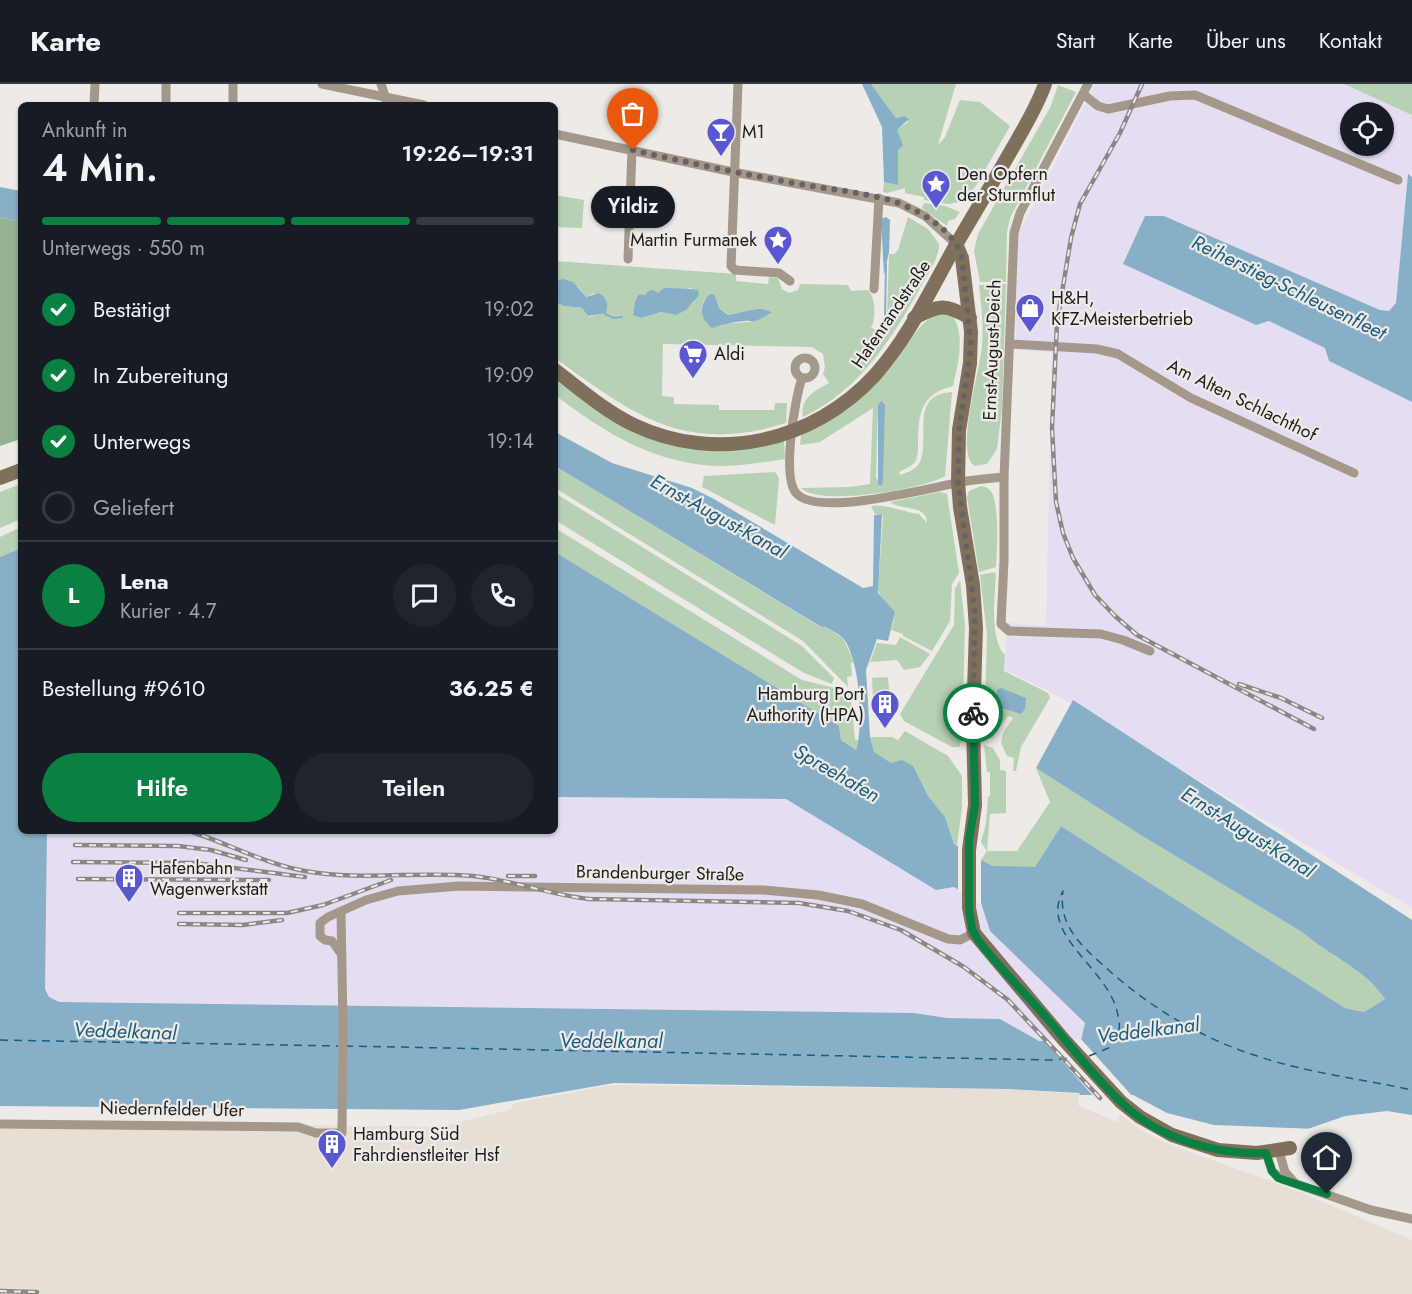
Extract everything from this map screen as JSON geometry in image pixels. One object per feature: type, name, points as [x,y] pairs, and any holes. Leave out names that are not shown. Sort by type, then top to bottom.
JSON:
[{"type":"street","points":[[94,102],[95,84]]},
{"type":"street","points":[[166,84],[166,102]]},
{"type":"street","points":[[233,84],[233,102]]},
{"type":"street","points":[[322,84],[386,101]]},
{"type":"street","points":[[381,84],[386,101]]},
{"type":"street","points":[[738,84],[731,266],[735,270],[779,273],[790,281]]},
{"type":"street","name":"Hafenrandstraße","points":[[558,372],[621,418],[667,437],[720,445],[778,436],[809,425],[833,411],[863,387],[884,363],[1027,123],[1045,84]]},
{"type":"street","name":"Ernst-August-Deich","points":[[1088,84],[1020,213],[1017,223],[1012,259],[1001,624],[1010,631],[1113,636],[1149,651]]},
{"type":"street","points":[[1083,94],[1098,106],[1108,109],[1170,96],[1195,95],[1398,180]]},
{"type":"street","points":[[558,135],[733,172],[899,203],[925,216],[956,244],[962,258],[970,318],[970,363],[959,430],[958,482],[975,612],[973,755],[975,805],[969,850],[970,921],[974,933],[1064,1040],[1117,1098],[1150,1124],[1193,1143],[1226,1151],[1278,1150],[1285,1172],[1294,1182],[1371,1210],[1412,1220]]},
{"type":"street","points":[[628,259],[633,150]]},
{"type":"street","points":[[874,289],[882,199]]},
{"type":"street","points":[[912,319],[932,309],[947,306],[970,318]]},
{"type":"street","name":"Am Alten Schlachthof","points":[[1011,344],[1096,349],[1118,354],[1191,398],[1354,473]]},
{"type":"street","points":[[802,378],[792,421],[791,445],[792,487],[801,498],[812,501],[860,502],[958,482],[1004,477]]},
{"type":"street","points":[[0,468],[18,462]]},
{"type":"street","points":[[0,478],[18,471]]},
{"type":"street","name":"Brandenburger Straße","points":[[342,956],[332,941],[320,936],[320,923],[328,917],[366,900],[398,891],[459,886],[764,890],[818,895],[862,904],[948,939],[960,940],[974,933]]},
{"type":"street","points":[[341,912],[342,956]]},
{"type":"street","points":[[332,941],[341,934]]},
{"type":"street","name":"Niedernfelder Ufer","points":[[0,1124],[298,1127],[316,1133],[342,1133],[342,956]]},
{"type":"shaded area","points":[[1095,84],[1344,84],[1383,102],[1340,102],[1340,156],[1394,156],[1394,107],[1412,115],[1412,177],[1408,175],[1396,303],[1389,311],[1380,310],[1164,216],[1145,216],[1123,264],[1256,325],[1269,321],[1326,348],[1329,361],[1412,402],[1412,908],[1055,694],[1005,670],[1007,623],[1046,626],[1052,352],[1016,350],[1016,239]]},
{"type":"shaded area","points":[[558,797],[786,799],[936,890],[954,887],[981,903],[990,931],[1085,1024],[1082,1040],[1039,1041],[1000,1019],[947,1018],[914,1013],[59,1002],[49,997],[45,989],[47,834],[558,834]]},
{"type":"shaded area","points":[[612,1085],[1010,1089],[1079,1094],[1078,1105],[1116,1122],[1121,1115],[1143,1131],[1171,1145],[1300,1192],[1412,1240],[1412,1294],[0,1294],[0,1121],[439,1127],[509,1110],[515,1103]]},
{"type":"green space","points":[[871,84],[956,84],[938,145],[945,137],[960,100],[980,102],[1010,126],[965,201],[948,204],[924,200],[924,197],[905,193],[905,188],[883,192],[884,182],[898,185],[898,151],[901,148],[897,130],[908,122],[904,116],[896,118]]},
{"type":"green space","points":[[1344,84],[1412,84],[1412,115],[1394,107],[1394,102],[1383,102]]},
{"type":"green space","points":[[1058,85],[1076,92],[1010,218],[1007,232],[1006,282],[980,282],[974,251],[978,234],[1051,106]]},
{"type":"green space","points":[[558,196],[584,200],[582,228],[558,227]]},
{"type":"green space","points":[[924,203],[945,206],[960,212],[955,219],[948,221],[947,226],[922,208]]},
{"type":"green space","points":[[0,217],[18,221],[18,440],[0,446]]},
{"type":"green space","points":[[908,217],[928,229],[939,244],[930,271],[886,344],[858,378],[841,393],[803,417],[806,400],[829,383],[823,374],[825,367],[823,354],[812,347],[663,344],[662,396],[674,397],[674,404],[719,405],[719,410],[774,410],[775,403],[787,403],[786,423],[750,432],[718,434],[689,432],[662,424],[636,412],[610,397],[558,360],[558,303],[582,308],[589,317],[598,314],[594,293],[586,297],[578,287],[558,280],[558,261],[736,274],[736,281],[768,284],[769,277],[778,278],[782,289],[789,293],[798,290],[800,284],[848,285],[851,291],[868,290],[871,294],[874,319],[871,328],[876,330],[876,334],[881,335],[887,320],[889,254],[894,254],[898,250]],"holes":[[[692,288],[694,302],[676,315],[661,312],[641,318],[633,315],[635,301],[639,294],[645,295],[648,291],[658,294]],[[715,295],[719,308],[729,315],[754,309],[771,314],[758,320],[723,323],[718,326],[707,324],[702,313],[705,299]]]},
{"type":"green space","points":[[1006,284],[1002,409],[997,449],[987,464],[975,466],[969,458],[967,445],[970,409],[982,345],[979,285]]},
{"type":"green space","points":[[939,313],[952,315],[960,340],[957,368],[953,386],[934,394],[924,406],[919,423],[916,460],[899,472],[900,475],[909,472],[920,462],[923,452],[925,409],[930,401],[938,395],[952,392],[945,476],[895,491],[849,496],[828,496],[811,493],[801,488],[850,487],[870,484],[873,408],[820,442],[800,445],[801,435],[847,408],[868,391],[887,372],[923,324]],"holes":[[[878,405],[885,405],[882,481],[878,481],[876,477]]]},
{"type":"green space","points":[[558,378],[629,427],[762,446],[784,441],[785,459],[721,466],[675,460],[632,444],[593,422],[558,397]]},
{"type":"green space","points":[[558,468],[822,628],[824,626],[843,638],[854,662],[851,663],[852,676],[847,677],[848,687],[803,641],[558,490]]},
{"type":"green space","points":[[775,472],[779,478],[775,525],[702,487],[704,476]]},
{"type":"green space","points":[[18,485],[18,520],[0,528],[0,492]]},
{"type":"green space","points":[[981,486],[989,489],[993,496],[997,515],[997,539],[996,567],[979,572],[967,497],[969,491]]},
{"type":"green space","points":[[940,492],[947,494],[959,573],[952,584],[950,621],[932,651],[903,634],[891,630],[894,621],[893,611],[878,590],[883,517],[882,514],[875,514],[871,506],[888,507],[919,514],[927,523],[926,517],[918,510],[890,502]]},
{"type":"green space","points":[[558,495],[802,646],[834,678],[832,684],[804,673],[558,522]]},
{"type":"green space","points":[[18,528],[18,549],[0,557],[0,537]]},
{"type":"green space","points":[[558,530],[802,680],[843,690],[851,697],[855,740],[858,740],[856,750],[841,740],[839,726],[558,554]]},
{"type":"green space","points":[[994,572],[996,574],[995,628],[1000,648],[1005,655],[1004,671],[1048,693],[1050,698],[1021,747],[1016,771],[1013,771],[1014,758],[1007,756],[1001,743],[1003,733],[1013,718],[1008,716],[992,738],[984,738],[987,635],[980,575]]},
{"type":"green space","points":[[960,580],[965,625],[962,740],[959,747],[952,747],[904,721],[900,714],[954,625],[955,589]]},
{"type":"green space","points":[[900,637],[930,654],[920,667],[904,670],[897,660],[870,662],[877,643],[896,645]]},
{"type":"green space","points":[[888,677],[890,702],[882,703],[873,697],[872,678]]},
{"type":"green space","points":[[905,731],[948,756],[962,776],[962,808],[957,845],[954,844],[945,817],[928,796],[913,767],[891,763],[874,753],[870,737],[892,737],[898,740]]},
{"type":"green space","points":[[984,745],[993,748],[1000,760],[1000,770],[1006,771],[1006,813],[990,814],[987,851],[981,842],[990,796],[990,772],[987,772]]},
{"type":"green space","points":[[1036,768],[1139,834],[1302,932],[1367,979],[1385,999],[1364,1012],[1345,1008],[1061,826],[1035,867],[992,867],[981,860],[987,851],[1017,851],[1050,802]]},
{"type":"water","points":[[862,84],[871,84],[896,118],[904,116],[909,119],[897,130],[903,145],[898,151],[898,185],[884,182],[882,127]]},
{"type":"water","name":"Reiherstieg-Schleusenfleet","points":[[1408,174],[1412,177],[1412,402],[1329,361],[1325,348],[1269,321],[1256,325],[1123,264],[1145,216],[1164,216],[1380,310],[1389,311],[1396,303]]},
{"type":"water","points":[[0,187],[18,190],[18,221],[0,217]]},
{"type":"water","points":[[886,217],[890,220],[889,252],[884,275],[881,219]]},
{"type":"water","points":[[563,279],[573,282],[586,297],[599,293],[602,295],[607,302],[606,313],[588,316],[582,308],[558,303],[558,280]]},
{"type":"water","points":[[664,288],[698,290],[699,295],[686,310],[676,315],[661,312],[641,318],[633,315],[635,301],[639,294],[645,295],[648,291],[653,290],[658,293]]},
{"type":"water","points":[[710,294],[715,295],[719,308],[728,315],[757,309],[772,313],[755,321],[712,328],[705,320],[702,311],[704,302]]},
{"type":"water","points":[[881,401],[885,405],[883,478],[882,485],[878,485],[878,405]]},
{"type":"water","points":[[558,434],[612,463],[692,488],[714,499],[863,588],[873,586],[874,515],[882,514],[878,593],[895,612],[888,641],[877,639],[866,670],[870,737],[874,752],[891,763],[902,760],[913,766],[928,796],[945,817],[954,844],[992,866],[1035,867],[1061,826],[1345,1008],[1364,1012],[1385,999],[1367,979],[1302,932],[1139,834],[1036,768],[1073,700],[1412,920],[1412,1132],[1392,1128],[1318,1129],[1214,1125],[1167,1113],[1133,1095],[1080,1095],[1079,1093],[1009,1089],[614,1083],[459,1110],[0,1106],[0,557],[18,549],[18,834],[47,834],[45,989],[49,997],[59,1002],[914,1013],[947,1018],[1000,1019],[1039,1041],[1081,1040],[1085,1023],[990,931],[981,903],[954,887],[936,890],[786,799],[558,797],[558,554],[839,726],[841,740],[856,750],[860,710],[854,662],[844,639],[824,626],[823,628],[558,468]]},
{"type":"water","points":[[1001,688],[1026,698],[1025,709],[1021,714],[998,707],[997,690]]},
{"type":"pier","points":[[958,845],[981,858],[981,905],[958,892]]},
{"type":"pier","points":[[1081,1039],[1134,1098],[1095,1098],[1043,1040]]},
{"type":"pier","points":[[1387,1111],[1412,1115],[1412,1134],[1390,1130],[1302,1131],[1345,1116]]},
{"type":"waterway","points":[[882,328],[885,320],[886,264]]},
{"type":"waterway","points":[[605,314],[614,318],[622,317]]},
{"type":"ferry route","points":[[1089,1056],[1111,1047],[1118,1032],[1119,1021],[1113,999],[1068,938],[1060,923],[1058,907],[1063,891],[1062,903],[1067,924],[1079,942],[1121,981],[1177,1020],[1238,1050],[1279,1063],[1412,1090]]},
{"type":"ferry route","points":[[0,1040],[338,1046]]},
{"type":"ferry route","points":[[345,1046],[1051,1060],[1072,1058]]},
{"type":"railway","points":[[1142,84],[1120,133],[1080,204],[1071,238],[1057,323],[1052,428],[1056,502],[1063,533],[1073,558],[1095,595],[1137,635],[1314,729]]},
{"type":"railway","points":[[1239,684],[1281,698],[1322,718]]},
{"type":"railway","points":[[197,834],[290,868],[326,874],[473,876],[589,899],[799,903],[848,911],[901,930],[964,967],[1008,1000],[1100,1098]]},
{"type":"railway","points":[[75,845],[178,846],[211,850],[246,860]]},
{"type":"railway","points":[[73,862],[194,863],[305,877]]},
{"type":"railway","points":[[508,876],[535,876]]},
{"type":"railway","points":[[78,879],[269,880]]},
{"type":"railway","points":[[179,913],[287,913],[323,905],[391,880]]},
{"type":"railway","points":[[179,924],[243,925],[282,920]]},
{"type":"railway","points":[[0,1291],[37,1292]]},
{"type":"way so far","points":[[633,150],[733,172],[899,203],[925,216],[950,236],[959,248],[971,332],[970,363],[959,430],[958,482],[975,612],[973,713]]},
{"type":"place","name":"Yildiz","points":[[633,150]]},
{"type":"place","name":"M1","points":[[721,158]]},
{"type":"place","name":"Den Opfern der Sturmflut","points":[[936,210]]},
{"type":"place","name":"Martin Furmanek","points":[[778,266]]},
{"type":"place","name":"H&H, KFZ-Meisterbetrieb","points":[[1030,334]]},
{"type":"place","name":"Aldi","points":[[693,380]]},
{"type":"place","name":"Hamburg Port Authority (HPA)","points":[[885,730]]},
{"type":"place","name":"Hafenbahn Wagenwerkstatt","points":[[129,904]]},
{"type":"place","name":"Hamburg Süd Fahrdienstleiter Hsf","points":[[332,1170]]},
{"type":"route","points":[[973,713],[975,805],[969,840],[969,908],[972,929],[978,940],[1064,1040],[1132,1112],[1150,1124],[1193,1143],[1236,1153],[1266,1153],[1272,1171],[1278,1178],[1327,1194]]},
{"type":"water label","name":"Ernst-August-Kanal","points":[[719,516]]},
{"type":"water label","name":"Spreehafen","points":[[837,773]]},
{"type":"water label","name":"Ernst-August-Kanal","points":[[1248,832]]},
{"type":"water label","name":"Veddelkanal","points":[[1148,1030]]},
{"type":"water label","name":"Veddelkanal","points":[[125,1031]]},
{"type":"water label","name":"Veddelkanal","points":[[611,1041]]}]
